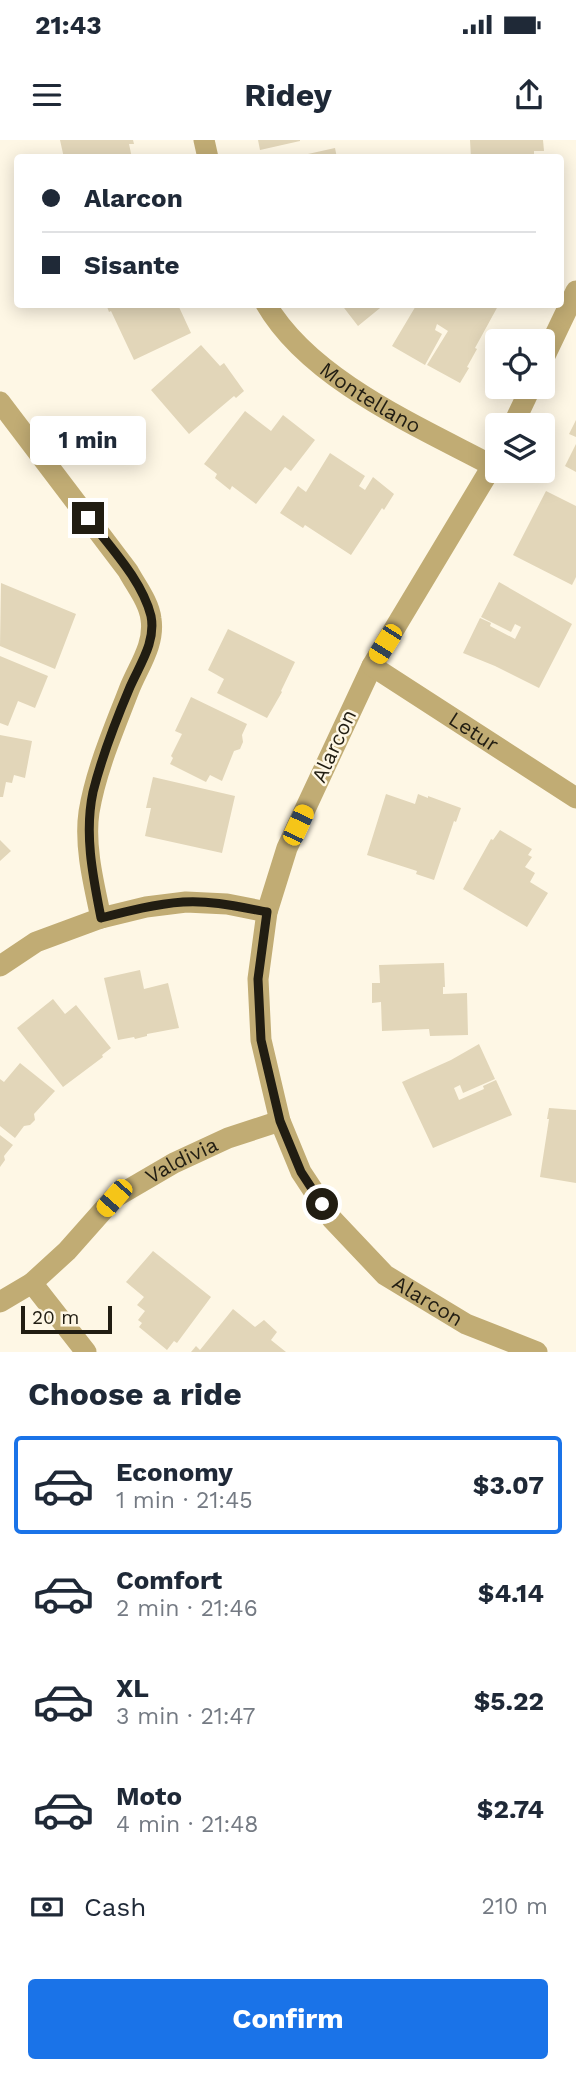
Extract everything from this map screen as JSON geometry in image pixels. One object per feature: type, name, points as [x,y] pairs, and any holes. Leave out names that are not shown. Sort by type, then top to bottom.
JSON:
[{"type":"street","points":[[555,335],[576,291]]},
{"type":"street","name":"Montellano","points":[[268,308],[320,367],[395,414],[485,457]]},
{"type":"street","points":[[0,402],[128,571],[151,618],[147,653],[112,734],[94,789],[89,815],[93,880],[101,918]]},
{"type":"street","name":"Alarcon","points":[[485,479],[372,666],[287,848],[267,912],[258,979],[261,1040],[280,1121],[301,1172],[332,1219],[385,1275],[466,1324],[537,1352]]},
{"type":"street","name":"Letur","points":[[372,666],[576,798]]},
{"type":"street","points":[[0,965],[36,942],[101,918],[146,907],[186,902],[227,904],[267,912]]},
{"type":"street","name":"Valdivia","points":[[0,1302],[32,1283],[67,1251],[114,1198],[174,1163],[228,1138],[280,1121]]},
{"type":"street","points":[[32,1283],[86,1352]]},
{"type":"building","points":[[60,140],[133,140],[134,144],[129,144],[131,154],[63,154]]},
{"type":"building","points":[[258,140],[300,140],[300,141],[260,150]]},
{"type":"building","points":[[470,140],[543,140],[544,151],[534,151],[534,154],[471,154]]},
{"type":"building","points":[[335,148],[336,154],[308,154]]},
{"type":"building","points":[[108,308],[179,308],[191,333],[134,360],[111,311]]},
{"type":"building","points":[[344,308],[380,308],[358,326]]},
{"type":"building","points":[[415,308],[497,308],[460,383],[427,365],[448,331],[437,324],[435,330],[442,334],[425,365],[392,346]]},
{"type":"building","points":[[201,345],[220,366],[224,363],[244,391],[236,398],[234,396],[189,434],[151,390]]},
{"type":"building","points":[[245,411],[271,431],[283,415],[315,440],[291,471],[285,467],[256,504],[232,486],[230,490],[215,478],[217,474],[204,464]]},
{"type":"building","points":[[576,420],[576,437],[569,434]]},
{"type":"building","points":[[576,444],[576,472],[565,466]]},
{"type":"building","points":[[330,453],[365,476],[359,486],[365,490],[373,477],[394,494],[351,555],[305,525],[303,528],[280,513],[298,486],[306,492]]},
{"type":"building","points":[[546,491],[576,506],[576,577],[572,585],[513,555]]},
{"type":"building","points":[[499,582],[572,624],[539,688],[463,653],[480,618],[515,639],[521,627],[515,624],[511,632],[481,617]]},
{"type":"building","points":[[1,583],[76,614],[55,669],[0,646]]},
{"type":"building","points":[[228,629],[295,662],[267,718],[217,693],[224,679],[208,670]]},
{"type":"building","points":[[0,656],[48,676],[35,708],[18,701],[8,726],[0,723]]},
{"type":"building","points":[[191,697],[247,724],[240,749],[234,751],[222,781],[210,775],[206,782],[170,764],[182,734],[175,731]]},
{"type":"building","points":[[0,735],[32,741],[25,778],[14,775],[12,783],[6,782],[3,797],[0,797]]},
{"type":"building","points":[[153,777],[235,796],[222,853],[145,836],[151,808],[146,808]]},
{"type":"building","points":[[386,794],[415,804],[418,794],[461,808],[434,880],[416,874],[417,871],[367,855]]},
{"type":"building","points":[[500,830],[532,849],[528,855],[532,857],[525,867],[535,873],[530,882],[548,893],[527,927],[463,889],[491,839],[493,840]]},
{"type":"building","points":[[0,840],[11,851],[0,861]]},
{"type":"building","points":[[444,963],[443,994],[467,993],[468,1035],[430,1036],[429,1029],[382,1031],[381,1002],[372,1003],[372,983],[380,983],[379,965]]},
{"type":"building","points":[[140,970],[144,989],[168,983],[179,1028],[135,1039],[118,1040],[104,978]]},
{"type":"building","points":[[53,999],[65,1014],[76,1005],[111,1048],[63,1087],[17,1028]]},
{"type":"building","points":[[479,1044],[495,1079],[463,1093],[460,1085],[454,1088],[459,1100],[484,1089],[483,1086],[496,1080],[512,1115],[433,1148],[402,1082]]},
{"type":"building","points":[[20,1063],[55,1091],[34,1114],[35,1120],[24,1126],[15,1138],[0,1126],[0,1079],[4,1082]]},
{"type":"building","points":[[549,1108],[576,1110],[576,1183],[540,1177]]},
{"type":"building","points":[[0,1135],[13,1145],[4,1156],[5,1160],[0,1167]]},
{"type":"building","points":[[153,1251],[211,1297],[177,1343],[174,1341],[167,1350],[139,1327],[142,1323],[138,1320],[145,1311],[137,1305],[144,1297],[126,1282]]},
{"type":"building","points":[[233,1309],[255,1327],[264,1320],[277,1332],[271,1340],[286,1352],[191,1352],[196,1346],[200,1350]]},
{"type":"route","points":[[88,518],[128,571],[151,618],[147,653],[112,734],[94,789],[89,815],[93,880],[101,918],[146,907],[186,902],[227,904],[267,912],[258,979],[261,1040],[280,1121],[301,1172],[322,1204]]}]
